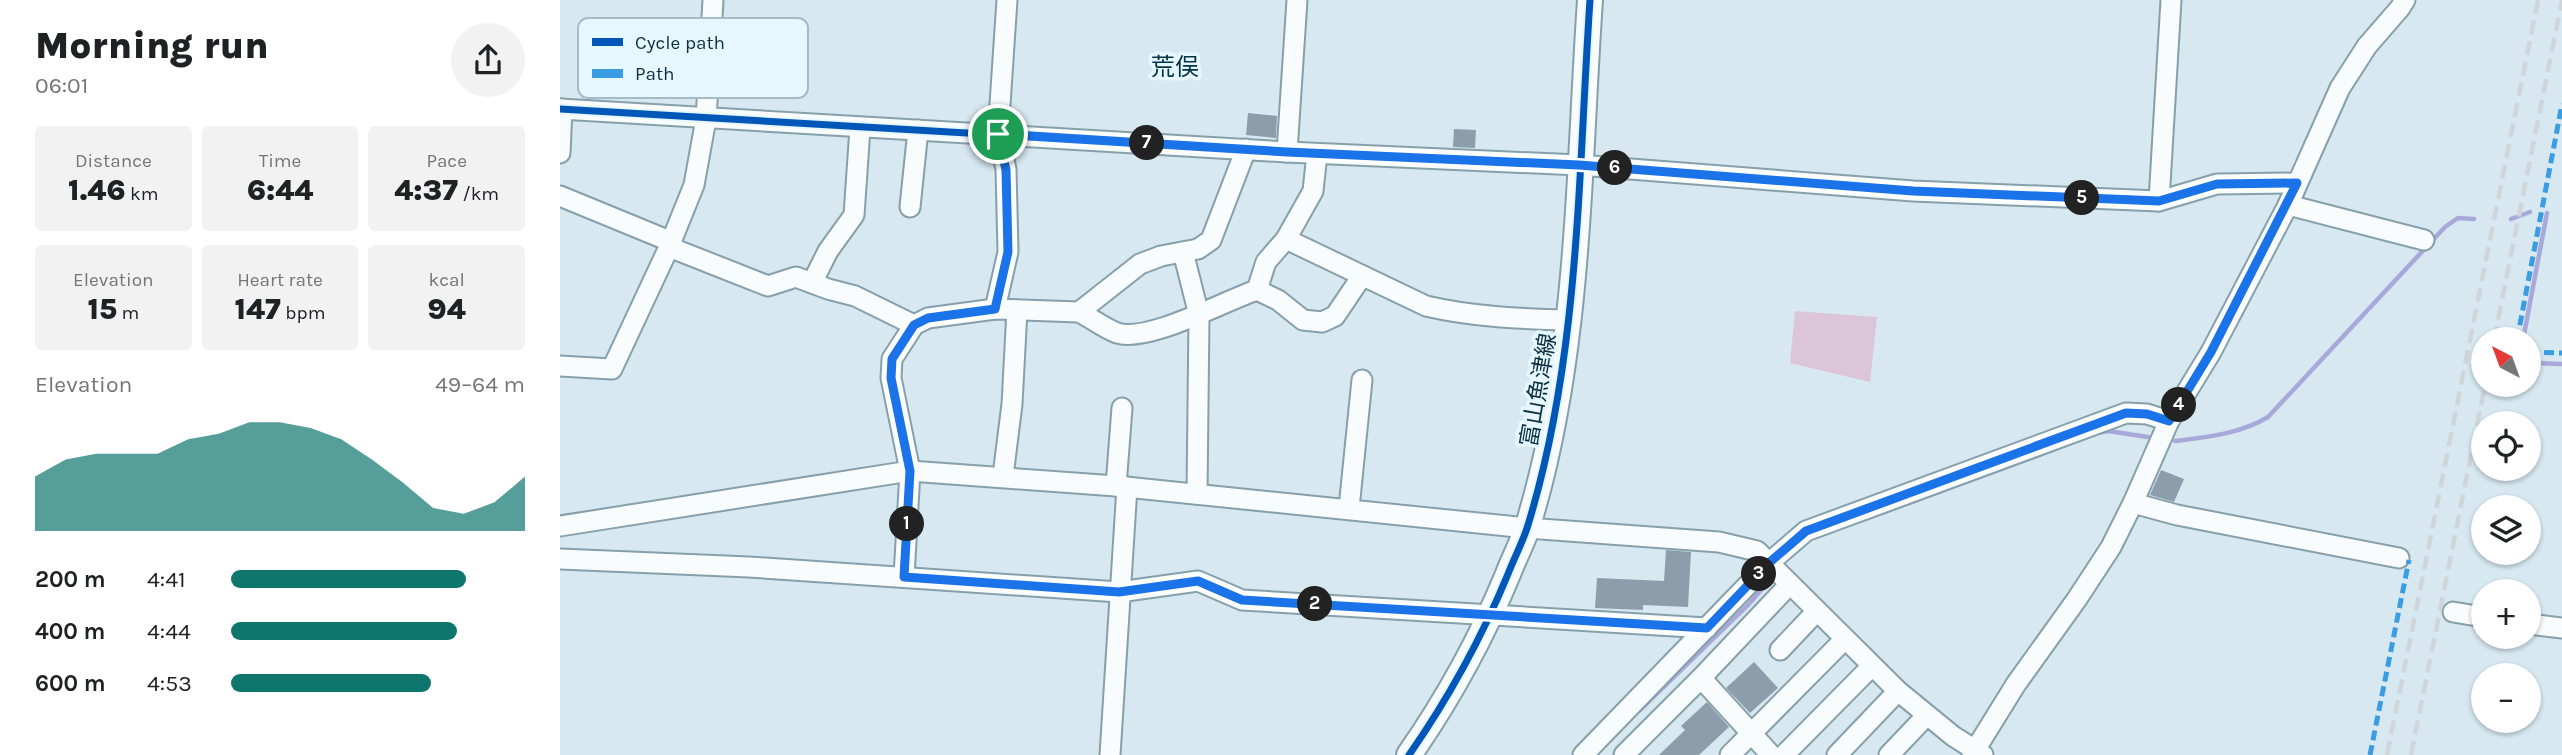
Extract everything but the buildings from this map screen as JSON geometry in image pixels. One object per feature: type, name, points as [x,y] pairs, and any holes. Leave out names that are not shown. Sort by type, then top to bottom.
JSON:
[{"type":"main road","name":"富山魚津線","points":[[1409,755],[1491,614],[1527,528],[1546,457],[1570,320],[1590,0]]},
{"type":"street","points":[[712,18],[713,0]]},
{"type":"street","points":[[995,309],[1008,252],[1006,170],[998,134],[1007,0]]},
{"type":"street","points":[[1287,152],[1297,0]]},
{"type":"street","points":[[2159,201],[2171,0]]},
{"type":"street","points":[[560,526],[910,471],[1121,486],[1527,528],[1719,542],[1757,551],[1898,691],[1977,753],[2016,684],[2111,547],[2169,421],[2211,352],[2288,205],[2340,88],[2367,46],[2403,4],[2382,0]]},
{"type":"street","points":[[560,366],[612,369],[670,245],[694,186],[707,98]]},
{"type":"street","points":[[560,153],[561,109],[1317,154],[1579,165],[1913,191],[2159,201],[2217,184],[2297,183]]},
{"type":"street","points":[[812,283],[828,251],[855,215],[860,128]]},
{"type":"street","points":[[910,207],[918,130]]},
{"type":"street","points":[[1079,312],[1140,264],[1161,256],[1198,249],[1211,240],[1246,149]]},
{"type":"street","points":[[1256,290],[1266,261],[1286,239],[1313,191],[1317,154]]},
{"type":"street","points":[[560,196],[768,286],[796,277],[855,296],[914,325]]},
{"type":"street","points":[[2288,205],[2424,240]]},
{"type":"street","points":[[1286,239],[1426,306],[1446,311],[1528,320],[1570,320]]},
{"type":"street","points":[[1183,252],[1199,315],[1197,494]]},
{"type":"street","points":[[904,577],[910,471],[891,378],[892,359],[914,325],[928,318],[995,309],[1079,312],[1119,333],[1143,334],[1199,315],[1228,299],[1256,290],[1278,300],[1303,320],[1322,322],[1335,316],[1362,276]]},
{"type":"street","points":[[1003,476],[1012,404],[1017,310]]},
{"type":"street","points":[[1349,508],[1362,380]]},
{"type":"street","points":[[1110,755],[1119,592],[1122,408]]},
{"type":"street","points":[[1583,755],[1770,562],[1806,531],[2126,413],[2147,414],[2169,421]]},
{"type":"street","points":[[2133,502],[2176,515],[2399,558]]},
{"type":"street","points":[[560,559],[749,567],[1119,592],[1198,581],[1242,600],[1707,628]]},
{"type":"street","points":[[1624,755],[1789,584]]},
{"type":"street","points":[[1780,650],[1816,612]]},
{"type":"street","points":[[2453,612],[2471,615]]},
{"type":"street","points":[[2541,625],[2562,628]]},
{"type":"street","points":[[1730,755],[1844,640]]},
{"type":"street","points":[[1783,755],[1872,666]]},
{"type":"street","points":[[1701,678],[1771,755]]},
{"type":"street","points":[[1837,755],[1898,691]]},
{"type":"street","points":[[1889,755],[1927,715]]},
{"type":"shaded area","points":[[1795,311],[1877,317],[1870,382],[1790,363]]},
{"type":"waterway","points":[[2511,219],[2530,212]]},
{"type":"waterway","points":[[2525,327],[2547,213]]},
{"type":"waterway","points":[[2175,441],[2235,431],[2268,417],[2445,227],[2458,218],[2474,219]]},
{"type":"waterway","points":[[2541,363],[2562,364]]},
{"type":"waterway","points":[[2096,433],[2108,431],[2148,437]]},
{"type":"waterway","points":[[1860,521],[2058,448]]},
{"type":"waterway","points":[[1640,710],[1748,605],[1768,582]]},
{"type":"railway","points":[[2387,755],[2538,0]]},
{"type":"railway","points":[[2497,327],[2562,0]]},
{"type":"railway","points":[[2411,755],[2483,397]]},
{"type":"marked path","points":[[2519,327],[2562,104]]},
{"type":"marked path","points":[[2541,352],[2562,353]]},
{"type":"marked path","points":[[2370,755],[2409,560]]},
{"type":"cycle path","points":[[1409,755],[1463,667],[1498,598],[1526,531],[1545,461],[1558,396],[1574,264],[1590,0]]},
{"type":"cycle path","points":[[560,109],[1287,152],[1579,165],[1913,191],[2159,201],[2217,184],[2297,183]]},
{"type":"district","name":"荒俣","points":[[1175,67]]},
{"type":"route","points":[[998,134],[1287,152],[1579,165],[1913,191],[2159,201],[2217,184],[2297,183],[2211,352],[2169,421],[2147,414],[2126,413],[1806,531],[1770,562],[1707,628],[1242,600],[1198,581],[1119,592],[904,577],[910,471],[891,378],[892,359],[914,325],[928,318],[995,309],[1008,252],[1006,170],[998,134]]}]
